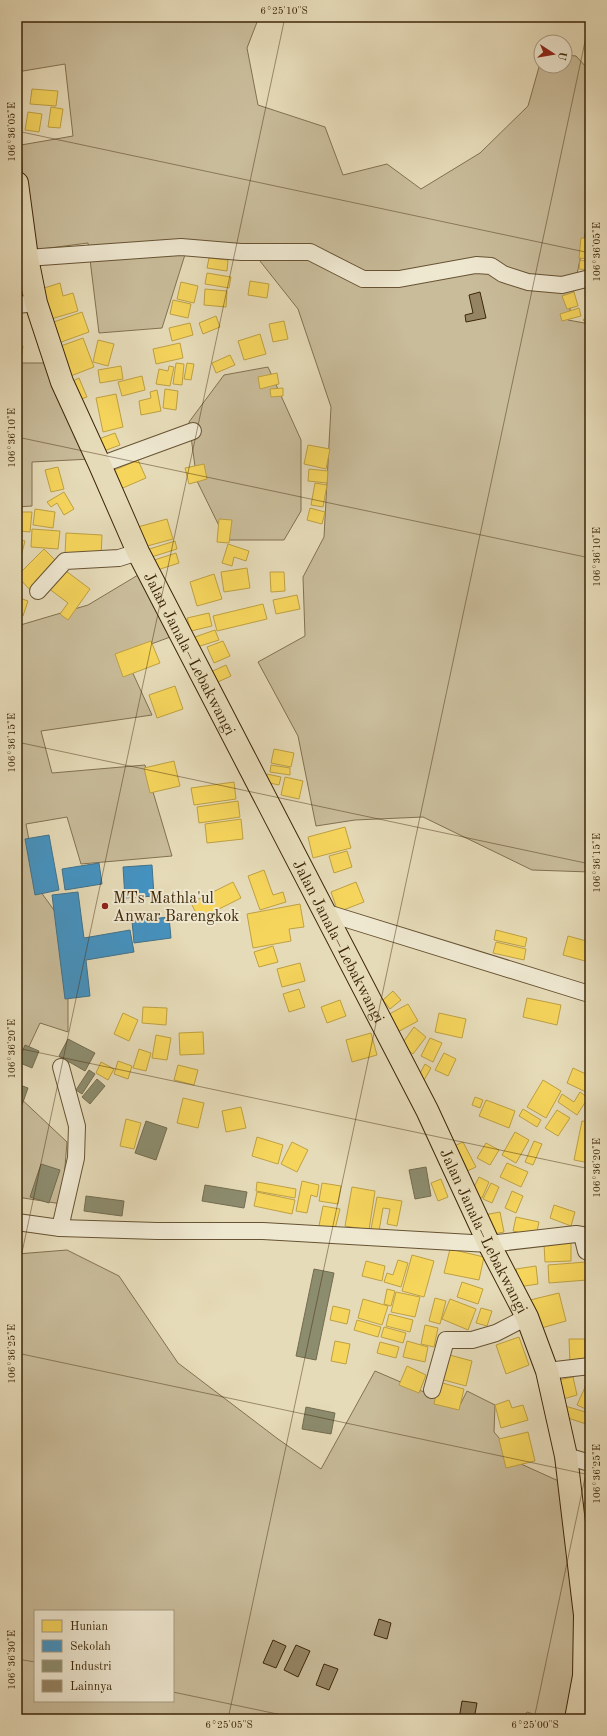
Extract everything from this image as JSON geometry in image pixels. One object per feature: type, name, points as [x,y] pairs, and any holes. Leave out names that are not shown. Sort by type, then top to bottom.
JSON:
[{"type":"main road","name":"Jalan Janala–Lebakwangi","points":[[17,183],[27,258],[27,304],[138,552],[427,1110],[489,1244],[527,1317],[547,1371],[566,1456],[585,1615],[584,1676],[576,1719]]},
{"type":"street","points":[[27,258],[181,247],[241,252],[310,252],[363,279],[399,279],[476,265],[491,266],[503,274],[528,282],[562,285],[590,278]]},
{"type":"street","points":[[100,465],[193,432]]},
{"type":"street","points":[[38,591],[65,561],[119,558],[138,552]]},
{"type":"street","points":[[324,912],[586,993]]},
{"type":"street","points":[[60,1228],[76,1158],[77,1126],[61,1068]]},
{"type":"street","points":[[17,1222],[60,1228],[157,1231],[263,1230],[489,1244],[576,1234],[582,1235],[586,1251],[590,1253]]},
{"type":"street","points":[[432,1390],[446,1340],[472,1340],[496,1333],[527,1317]]},
{"type":"street","points":[[547,1371],[590,1366]]},
{"type":"street","points":[[566,1456],[590,1463]]},
{"type":"shaded area","points":[[17,17],[259,17],[247,48],[258,105],[325,127],[343,175],[387,164],[421,189],[480,153],[528,106],[537,74],[573,74],[573,56],[576,56],[587,68],[590,68],[590,230],[586,229],[568,320],[590,324],[590,872],[532,870],[423,817],[355,820],[316,826],[298,736],[258,662],[305,636],[303,577],[324,537],[331,407],[298,309],[256,256],[188,245],[162,328],[99,333],[88,243],[26,251],[21,145],[73,136],[65,64],[17,72]]},
{"type":"shaded area","points":[[17,363],[52,363],[91,459],[32,462],[32,506],[17,507]]},
{"type":"shaded area","points":[[268,367],[301,440],[301,511],[284,540],[226,540],[197,481],[189,422],[224,375]]},
{"type":"shaded area","points":[[143,572],[173,636],[124,654],[152,715],[41,731],[52,773],[145,765],[172,856],[81,864],[67,817],[26,824],[38,888],[64,924],[68,998],[68,1032],[40,1023],[17,1072],[17,626],[88,605]]},
{"type":"shaded area","points":[[17,1095],[67,1142],[62,1204],[17,1197]]},
{"type":"shaded area","points":[[67,1250],[119,1276],[178,1363],[278,1439],[321,1469],[375,1371],[459,1407],[467,1391],[495,1405],[494,1432],[521,1464],[563,1483],[585,1657],[569,1719],[547,1719],[527,1712],[522,1719],[17,1719],[17,1254]]},
{"type":"building: Hunian","points":[[32,89],[58,91],[56,106],[30,104]]},
{"type":"building: Hunian","points":[[51,107],[63,109],[60,128],[48,127]]},
{"type":"building: Hunian","points":[[28,112],[42,114],[39,132],[25,130]]},
{"type":"building: Hunian","points":[[581,238],[590,238],[590,259],[579,258]]},
{"type":"building: Hunian","points":[[209,258],[228,260],[227,271],[207,268]]},
{"type":"building: Hunian","points":[[580,260],[590,262],[590,270],[579,269]]},
{"type":"building: Hunian","points":[[207,273],[231,277],[229,288],[205,284]]},
{"type":"building: Hunian","points":[[250,281],[269,284],[267,298],[248,295]]},
{"type":"building: Hunian","points":[[181,282],[198,286],[194,303],[177,299]]},
{"type":"building: Hunian","points":[[60,283],[63,296],[73,293],[78,311],[51,319],[41,289]]},
{"type":"building: Hunian","points":[[205,289],[227,291],[226,307],[204,305]]},
{"type":"building: Hunian","points":[[574,292],[578,306],[567,309],[562,296]]},
{"type":"building: Hunian","points":[[173,300],[191,304],[188,318],[170,314]]},
{"type":"building: Hunian","points":[[579,308],[581,316],[562,321],[560,314]]},
{"type":"building: Hunian","points":[[82,312],[89,332],[56,344],[48,324]]},
{"type":"building: Hunian","points":[[590,312],[590,327],[583,320]]},
{"type":"building: Hunian","points":[[216,316],[220,327],[203,334],[199,323]]},
{"type":"building: Hunian","points":[[284,321],[288,339],[273,342],[269,324]]},
{"type":"building: Hunian","points":[[190,323],[193,335],[172,341],[169,328]]},
{"type":"building: Hunian","points":[[260,334],[266,354],[244,360],[238,341]]},
{"type":"building: Hunian","points":[[83,338],[94,367],[68,377],[58,347]]},
{"type":"building: Hunian","points":[[98,340],[114,344],[108,366],[93,362]]},
{"type":"building: Hunian","points":[[180,343],[183,358],[156,364],[153,349]]},
{"type":"building: Hunian","points":[[17,346],[23,346],[21,360],[17,359]]},
{"type":"building: Hunian","points":[[230,355],[235,365],[216,373],[212,363]]},
{"type":"building: Hunian","points":[[176,363],[184,364],[182,385],[173,384]]},
{"type":"building: Hunian","points":[[187,363],[194,364],[191,380],[184,379]]},
{"type":"building: Hunian","points":[[121,366],[123,379],[100,383],[98,370]]},
{"type":"building: Hunian","points":[[169,366],[174,367],[170,386],[156,384],[159,369],[168,371]]},
{"type":"building: Hunian","points":[[277,373],[279,384],[260,389],[258,377]]},
{"type":"building: Hunian","points":[[142,376],[145,390],[122,396],[118,382]]},
{"type":"building: Hunian","points":[[79,378],[87,397],[78,400],[71,382]]},
{"type":"building: Hunian","points":[[283,388],[283,396],[271,397],[270,389]]},
{"type":"building: Hunian","points":[[165,389],[178,391],[176,410],[163,408]]},
{"type":"building: Hunian","points":[[157,390],[161,411],[141,415],[139,401],[151,398],[150,392]]},
{"type":"building: Hunian","points":[[116,394],[123,427],[103,432],[96,398]]},
{"type":"building: Hunian","points":[[115,433],[120,445],[101,452],[96,440]]},
{"type":"building: Hunian","points":[[308,445],[330,449],[326,469],[304,464]]},
{"type":"building: Hunian","points":[[138,460],[146,478],[118,490],[110,472]]},
{"type":"building: Hunian","points":[[204,464],[207,479],[189,484],[185,468]]},
{"type":"building: Hunian","points":[[58,467],[64,489],[51,492],[45,470]]},
{"type":"building: Hunian","points":[[309,469],[328,471],[327,483],[308,481]]},
{"type":"building: Hunian","points":[[315,483],[327,485],[323,507],[311,505]]},
{"type":"building: Hunian","points":[[64,492],[74,509],[64,515],[57,503],[51,507],[47,502]]},
{"type":"building: Hunian","points":[[310,508],[325,512],[322,524],[307,520]]},
{"type":"building: Hunian","points":[[35,509],[55,512],[53,528],[33,525]]},
{"type":"building: Hunian","points":[[21,512],[32,512],[30,532],[19,531]]},
{"type":"building: Hunian","points":[[167,519],[173,539],[140,548],[134,528]]},
{"type":"building: Hunian","points":[[219,519],[232,520],[229,543],[217,542]]},
{"type":"building: Hunian","points":[[32,529],[60,531],[58,549],[31,547]]},
{"type":"building: Hunian","points":[[66,533],[102,535],[101,557],[65,555]]},
{"type":"building: Hunian","points":[[17,539],[25,541],[19,564],[17,563]]},
{"type":"building: Hunian","points":[[175,541],[177,549],[145,559],[143,551]]},
{"type":"building: Hunian","points":[[228,544],[249,551],[246,561],[234,557],[232,566],[222,563]]},
{"type":"building: Hunian","points":[[44,549],[59,564],[32,592],[17,576]]},
{"type":"building: Hunian","points":[[176,553],[179,563],[151,572],[148,562]]},
{"type":"building: Hunian","points":[[62,568],[90,589],[68,620],[60,614],[68,603],[48,588]]},
{"type":"building: Hunian","points":[[247,568],[250,588],[224,592],[221,572]]},
{"type":"building: Hunian","points":[[270,572],[284,572],[285,591],[271,592]]},
{"type":"building: Hunian","points":[[214,574],[222,599],[197,606],[190,582]]},
{"type":"building: Hunian","points":[[297,595],[300,609],[276,614],[273,600]]},
{"type":"building: Hunian","points":[[17,597],[28,601],[23,616],[17,614]]},
{"type":"building: Hunian","points":[[263,604],[267,619],[217,631],[213,616]]},
{"type":"building: Hunian","points":[[209,613],[212,626],[191,631],[187,618]]},
{"type":"building: Hunian","points":[[215,630],[219,640],[197,647],[195,637]]},
{"type":"building: Hunian","points":[[151,641],[160,663],[123,677],[115,654]]},
{"type":"building: Hunian","points":[[223,641],[230,656],[214,663],[207,647]]},
{"type":"building: Hunian","points":[[226,665],[231,676],[209,686],[204,675]]},
{"type":"building: Hunian","points":[[175,686],[183,709],[157,718],[149,695]]},
{"type":"building: Hunian","points":[[274,749],[294,753],[291,767],[271,763]]},
{"type":"building: Hunian","points":[[174,761],[180,786],[150,793],[144,768]]},
{"type":"building: Hunian","points":[[271,765],[290,768],[290,775],[270,772]]},
{"type":"building: Hunian","points":[[267,774],[281,777],[279,785],[265,782]]},
{"type":"building: Hunian","points":[[285,777],[303,781],[299,799],[281,795]]},
{"type":"building: Hunian","points":[[234,782],[236,799],[194,805],[191,788]]},
{"type":"building: Hunian","points":[[238,801],[240,817],[199,823],[197,807]]},
{"type":"building: Hunian","points":[[241,819],[243,839],[207,843],[205,824]]},
{"type":"building: Hunian","points":[[345,827],[351,848],[313,858],[308,837]]},
{"type":"building: Hunian","points":[[347,851],[352,867],[334,873],[329,856]]},
{"type":"building: Hunian","points":[[264,870],[273,895],[283,892],[286,902],[260,910],[248,876]]},
{"type":"building: Hunian","points":[[233,882],[241,898],[199,919],[191,903]]},
{"type":"building: Hunian","points":[[356,882],[364,902],[338,912],[331,892]]},
{"type":"building: Hunian","points":[[300,904],[304,927],[289,929],[291,941],[253,948],[247,914]]},
{"type":"building: Hunian","points":[[496,930],[527,938],[525,947],[494,940]]},
{"type":"building: Hunian","points":[[568,936],[590,942],[585,961],[563,955]]},
{"type":"building: Hunian","points":[[496,942],[526,949],[524,960],[493,953]]},
{"type":"building: Hunian","points":[[273,946],[278,962],[259,967],[254,952]]},
{"type":"building: Hunian","points":[[300,963],[305,981],[282,987],[277,969]]},
{"type":"building: Hunian","points":[[299,989],[305,1007],[289,1012],[283,994]]},
{"type":"building: Hunian","points":[[393,991],[401,1000],[390,1009],[383,1000]]},
{"type":"building: Hunian","points":[[527,998],[561,1005],[557,1025],[523,1017]]},
{"type":"building: Hunian","points":[[340,1000],[346,1016],[327,1023],[321,1007]]},
{"type":"building: Hunian","points":[[408,1004],[418,1021],[392,1035],[382,1018]]},
{"type":"building: Hunian","points":[[143,1007],[167,1008],[166,1025],[142,1023]]},
{"type":"building: Hunian","points":[[123,1013],[138,1020],[129,1041],[114,1034]]},
{"type":"building: Hunian","points":[[439,1013],[466,1019],[462,1038],[435,1032]]},
{"type":"building: Hunian","points":[[414,1027],[426,1037],[413,1054],[401,1045]]},
{"type":"building: Hunian","points":[[203,1032],[204,1054],[180,1055],[179,1033]]},
{"type":"building: Hunian","points":[[371,1033],[377,1055],[352,1062],[346,1040]]},
{"type":"building: Hunian","points":[[156,1035],[171,1038],[167,1060],[152,1058]]},
{"type":"building: Hunian","points":[[430,1038],[442,1043],[433,1062],[421,1056]]},
{"type":"building: Hunian","points":[[139,1049],[151,1053],[146,1071],[133,1068]]},
{"type":"building: Hunian","points":[[444,1053],[456,1059],[448,1076],[435,1070]]},
{"type":"building: Hunian","points":[[118,1061],[132,1066],[128,1079],[114,1074]]},
{"type":"building: Hunian","points":[[101,1062],[114,1069],[108,1080],[96,1073]]},
{"type":"building: Hunian","points":[[425,1064],[431,1068],[423,1082],[417,1079]]},
{"type":"building: Hunian","points":[[178,1065],[198,1070],[194,1085],[174,1080]]},
{"type":"building: Hunian","points":[[573,1068],[590,1076],[590,1083],[586,1092],[567,1083]]},
{"type":"building: Hunian","points":[[543,1080],[561,1091],[546,1118],[527,1107]]},
{"type":"building: Hunian","points":[[580,1092],[588,1098],[577,1115],[558,1102],[562,1094],[574,1102]]},
{"type":"building: Hunian","points":[[475,1097],[483,1100],[480,1108],[472,1105]]},
{"type":"building: Hunian","points":[[183,1098],[204,1103],[198,1128],[177,1123]]},
{"type":"building: Hunian","points":[[486,1100],[515,1111],[509,1128],[479,1116]]},
{"type":"building: Hunian","points":[[241,1107],[246,1128],[226,1132],[222,1111]]},
{"type":"building: Hunian","points":[[523,1109],[541,1120],[537,1127],[519,1116]]},
{"type":"building: Hunian","points":[[557,1110],[570,1118],[558,1136],[545,1128]]},
{"type":"building: Hunian","points":[[126,1119],[141,1123],[134,1149],[120,1146]]},
{"type":"building: Hunian","points":[[582,1121],[590,1122],[590,1163],[574,1160]]},
{"type":"building: Hunian","points":[[515,1132],[529,1140],[516,1163],[502,1155]]},
{"type":"building: Hunian","points":[[257,1137],[283,1145],[278,1164],[252,1156]]},
{"type":"building: Hunian","points":[[534,1141],[542,1144],[533,1165],[525,1162]]},
{"type":"building: Hunian","points":[[292,1142],[308,1150],[297,1172],[281,1164]]},
{"type":"building: Hunian","points":[[463,1142],[476,1167],[465,1172],[452,1147]]},
{"type":"building: Hunian","points":[[486,1143],[499,1150],[490,1165],[477,1158]]},
{"type":"building: Hunian","points":[[507,1163],[528,1172],[521,1187],[500,1177]]},
{"type":"building: Hunian","points":[[479,1177],[489,1182],[482,1198],[471,1193]]},
{"type":"building: Hunian","points":[[441,1179],[448,1197],[438,1201],[431,1183]]},
{"type":"building: Hunian","points":[[302,1181],[319,1185],[317,1197],[311,1195],[307,1213],[296,1211]]},
{"type":"building: Hunian","points":[[257,1182],[296,1189],[295,1198],[256,1191]]},
{"type":"building: Hunian","points":[[322,1183],[341,1186],[338,1204],[319,1201]]},
{"type":"building: Hunian","points":[[491,1183],[499,1187],[492,1203],[483,1199]]},
{"type":"building: Hunian","points":[[352,1187],[375,1191],[369,1230],[345,1226]]},
{"type":"building: Hunian","points":[[512,1191],[523,1196],[516,1213],[505,1208]]},
{"type":"building: Hunian","points":[[257,1192],[295,1200],[292,1214],[254,1206]]},
{"type":"building: Hunian","points":[[377,1197],[402,1201],[397,1226],[387,1224],[390,1209],[383,1208],[379,1231],[371,1229]]},
{"type":"building: Hunian","points":[[554,1205],[575,1212],[571,1226],[550,1218]]},
{"type":"building: Hunian","points":[[323,1206],[340,1209],[335,1229],[319,1226]]},
{"type":"building: Hunian","points":[[500,1212],[504,1232],[488,1235],[484,1215]]},
{"type":"building: Hunian","points":[[516,1217],[539,1222],[536,1236],[513,1231]]},
{"type":"building: Hunian","points":[[571,1243],[571,1261],[545,1262],[544,1244]]},
{"type":"building: Hunian","points":[[450,1249],[484,1257],[479,1280],[444,1273]]},
{"type":"building: Hunian","points":[[412,1255],[434,1261],[424,1297],[402,1291]]},
{"type":"building: Hunian","points":[[398,1260],[408,1263],[401,1287],[384,1282],[387,1273],[393,1275]]},
{"type":"building: Hunian","points":[[366,1261],[385,1266],[382,1281],[362,1276]]},
{"type":"building: Hunian","points":[[586,1262],[587,1280],[549,1283],[548,1265]]},
{"type":"building: Hunian","points":[[536,1266],[538,1284],[518,1287],[516,1269]]},
{"type":"building: Hunian","points":[[462,1282],[483,1289],[478,1304],[457,1297]]},
{"type":"building: Hunian","points":[[387,1289],[395,1291],[391,1306],[384,1304]]},
{"type":"building: Hunian","points":[[396,1292],[420,1297],[415,1317],[391,1312]]},
{"type":"building: Hunian","points":[[559,1293],[566,1321],[538,1329],[530,1300]]},
{"type":"building: Hunian","points":[[435,1298],[446,1301],[440,1324],[429,1321]]},
{"type":"building: Hunian","points":[[363,1299],[388,1306],[382,1325],[358,1318]]},
{"type":"building: Hunian","points":[[450,1299],[476,1309],[468,1330],[442,1319]]},
{"type":"building: Hunian","points":[[333,1306],[350,1310],[347,1324],[330,1320]]},
{"type":"building: Hunian","points":[[481,1308],[492,1311],[487,1326],[476,1323]]},
{"type":"building: Hunian","points":[[389,1314],[413,1320],[410,1332],[386,1326]]},
{"type":"building: Hunian","points":[[357,1320],[381,1327],[378,1337],[354,1330]]},
{"type":"building: Hunian","points":[[425,1325],[438,1328],[434,1347],[421,1344]]},
{"type":"building: Hunian","points":[[384,1327],[406,1333],[403,1343],[381,1337]]},
{"type":"building: Hunian","points":[[519,1337],[529,1365],[506,1374],[496,1345]]},
{"type":"building: Hunian","points":[[569,1339],[585,1339],[585,1364],[570,1364]]},
{"type":"building: Hunian","points":[[335,1341],[350,1344],[346,1364],[331,1361]]},
{"type":"building: Hunian","points":[[407,1341],[428,1347],[425,1362],[403,1357]]},
{"type":"building: Hunian","points":[[380,1342],[399,1347],[396,1358],[377,1353]]},
{"type":"building: Hunian","points":[[446,1354],[472,1361],[466,1386],[440,1379]]},
{"type":"building: Hunian","points":[[407,1366],[426,1375],[419,1393],[399,1385]]},
{"type":"building: Hunian","points":[[573,1377],[577,1395],[563,1399],[558,1380]]},
{"type":"building: Hunian","points":[[439,1382],[464,1389],[459,1410],[434,1404]]},
{"type":"building: Hunian","points":[[586,1385],[590,1386],[590,1411],[577,1405]]},
{"type":"building: Hunian","points":[[509,1400],[512,1408],[523,1405],[528,1420],[501,1428],[495,1405]]},
{"type":"building: Hunian","points":[[565,1406],[589,1413],[586,1424],[562,1416]]},
{"type":"building: Hunian","points":[[528,1432],[535,1461],[506,1468],[499,1439]]},
{"type":"building: Hunian","points":[[583,1503],[590,1506],[590,1523],[578,1519]]},
{"type":"building: Sekolah","points":[[49,835],[59,890],[35,895],[25,839]]},
{"type":"building: Sekolah","points":[[99,863],[102,884],[65,890],[62,869]]},
{"type":"building: Sekolah","points":[[152,865],[154,896],[125,898],[123,867]]},
{"type":"building: Sekolah","points":[[78,892],[84,938],[130,930],[134,952],[86,960],[90,996],[65,999],[52,895]]},
{"type":"building: Sekolah","points":[[169,917],[171,938],[134,943],[132,921]]},
{"type":"building: Industri","points":[[68,1039],[95,1053],[85,1071],[59,1056]]},
{"type":"building: Industri","points":[[25,1045],[39,1051],[32,1068],[18,1062]]},
{"type":"building: Industri","points":[[89,1070],[95,1074],[82,1094],[76,1090]]},
{"type":"building: Industri","points":[[97,1079],[105,1086],[90,1104],[82,1097]]},
{"type":"building: Industri","points":[[17,1084],[28,1088],[22,1105],[17,1103]]},
{"type":"building: Industri","points":[[146,1121],[167,1128],[156,1160],[135,1153]]},
{"type":"building: Industri","points":[[41,1164],[60,1170],[49,1203],[30,1197]]},
{"type":"building: Industri","points":[[426,1167],[431,1196],[415,1199],[409,1170]]},
{"type":"building: Industri","points":[[205,1185],[247,1192],[244,1208],[202,1201]]},
{"type":"building: Industri","points":[[86,1196],[124,1201],[122,1216],[84,1211]]},
{"type":"building: Industri","points":[[314,1269],[334,1273],[316,1360],[296,1356]]},
{"type":"building: Industri","points":[[306,1407],[335,1413],[331,1434],[302,1429]]},
{"type":"building: Lainnya","points":[[480,292],[486,318],[466,322],[465,315],[473,313],[469,295]]},
{"type":"building: Lainnya","points":[[379,1619],[391,1623],[387,1639],[374,1635]]},
{"type":"building: Lainnya","points":[[273,1640],[286,1646],[276,1668],[263,1663]]},
{"type":"building: Lainnya","points":[[296,1645],[310,1651],[298,1677],[284,1670]]},
{"type":"building: Lainnya","points":[[324,1664],[338,1669],[329,1690],[316,1685]]},
{"type":"building: Lainnya","points":[[462,1701],[477,1703],[474,1719],[459,1719]]},
{"type":"place","name":"MTs Mathla'ul Anwar Barengkok","points":[[105,906]]}]
